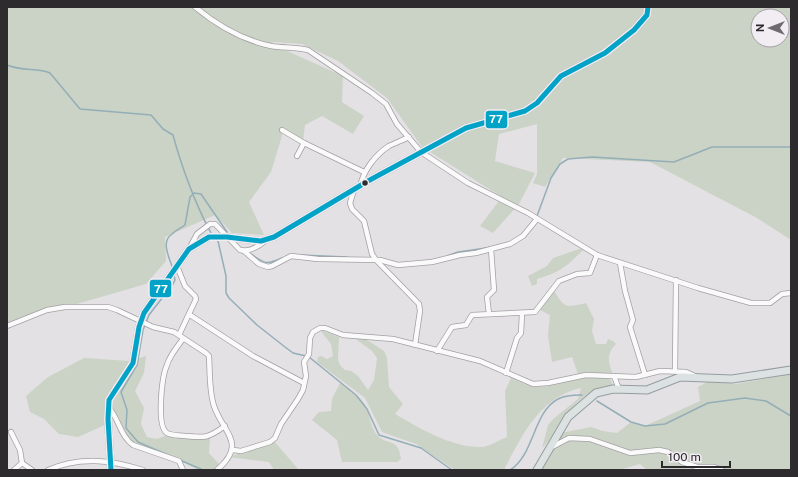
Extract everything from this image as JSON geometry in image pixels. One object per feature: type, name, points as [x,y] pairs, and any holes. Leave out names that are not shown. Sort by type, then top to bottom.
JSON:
[{"type":"main road","points":[[111,470],[108,407],[113,393],[133,363],[144,313],[189,249],[209,237],[227,237],[261,241],[266,240],[466,128],[525,111],[537,102],[561,76],[605,53],[634,30],[647,15],[648,7]]},
{"type":"main road","points":[[537,470],[568,417],[586,400],[603,390],[647,390],[673,379],[688,377],[732,380],[791,370]]},
{"type":"street","points":[[195,7],[224,29],[252,41],[273,46],[298,47],[308,50],[372,92],[386,104],[397,124],[421,152],[468,183],[535,218],[597,255],[751,303],[770,303],[782,294],[791,293]]},
{"type":"street","points":[[282,130],[304,144],[364,172]]},
{"type":"street","points":[[409,137],[389,146],[364,172],[350,203],[352,209],[364,221],[372,254],[376,260],[419,304],[420,311],[415,345]]},
{"type":"street","points":[[297,156],[304,144]]},
{"type":"street","points":[[189,249],[193,238],[205,227],[210,224],[215,224],[236,247],[244,251],[260,264],[268,267],[291,256],[376,260],[398,265],[432,262],[492,249],[517,240],[535,218]]},
{"type":"street","points":[[244,251],[254,248],[266,240]]},
{"type":"street","points":[[489,314],[487,297],[494,290],[492,249]]},
{"type":"street","points":[[437,351],[452,327],[466,325],[472,315],[522,314],[535,312],[559,280],[577,274],[590,273],[597,255]]},
{"type":"street","points":[[620,263],[625,291],[633,320],[630,327],[645,375]]},
{"type":"street","points":[[174,269],[196,299],[181,337],[164,373],[160,408],[163,428],[166,433],[173,435],[202,437],[210,436],[225,426]]},
{"type":"street","points":[[675,371],[676,280]]},
{"type":"street","points":[[7,326],[47,310],[65,307],[108,307],[156,328],[174,332],[206,352],[209,356],[214,406],[232,438],[233,450],[219,469],[226,470]]},
{"type":"street","points":[[506,373],[517,338],[521,333],[522,314]]},
{"type":"street","points":[[190,315],[253,356],[304,383]]},
{"type":"street","points":[[233,450],[240,451],[270,442],[275,438],[281,424],[298,399],[306,376],[304,362],[309,354],[310,338],[313,332],[320,328],[325,328],[343,335],[393,339],[480,361],[532,384],[548,383],[586,375],[636,377],[660,370],[692,373],[698,378]]},
{"type":"street","points":[[614,376],[619,390]]},
{"type":"street","points":[[108,407],[114,413],[128,442],[179,460],[183,470]]},
{"type":"street","points":[[11,432],[20,450],[22,464]]},
{"type":"street","points":[[550,448],[555,447],[569,438],[590,439],[630,453],[659,450],[668,452],[682,462],[697,467],[714,467],[722,470]]},
{"type":"street","points":[[48,470],[72,462],[110,462],[143,470]]},
{"type":"street","points":[[14,470],[22,464]]},
{"type":"street","points":[[22,464],[32,470]]},
{"type":"shaded area","points":[[7,7],[791,7],[791,240],[757,218],[650,162],[563,158],[545,187],[533,183],[537,174],[537,124],[499,134],[495,161],[535,173],[519,204],[493,233],[480,226],[502,197],[422,147],[387,98],[338,61],[302,44],[273,42],[269,46],[287,51],[343,76],[342,102],[364,116],[353,134],[322,116],[305,125],[303,141],[284,129],[271,172],[249,202],[264,235],[232,233],[215,215],[165,237],[166,261],[146,284],[7,324]]},
{"type":"shaded area","points":[[585,248],[568,264],[552,274],[537,279],[537,284],[532,286],[528,276],[547,266],[553,258]]},
{"type":"shaded area","points":[[554,291],[563,304],[573,306],[586,303],[594,319],[592,331],[596,344],[606,344],[608,339],[616,344],[609,355],[610,366],[613,374],[585,372],[578,374],[572,357],[552,362],[548,336],[550,315],[538,309]]},
{"type":"shaded area","points":[[320,330],[339,337],[338,360],[340,365],[345,370],[351,371],[358,376],[368,390],[374,380],[377,358],[372,351],[353,337],[364,338],[384,351],[387,358],[389,387],[403,404],[395,414],[436,436],[459,444],[484,447],[507,437],[505,391],[511,378],[533,387],[537,387],[549,386],[594,376],[610,379],[613,385],[605,386],[589,393],[568,411],[542,448],[548,425],[553,419],[578,399],[581,388],[554,400],[543,409],[525,431],[504,470],[455,470],[416,444],[382,432],[365,398],[317,362],[318,357],[321,356],[327,359],[333,356],[331,344]]},
{"type":"shaded area","points":[[146,356],[144,373],[135,391],[144,408],[141,424],[147,437],[157,439],[170,434],[210,438],[209,453],[219,464],[214,470],[198,470],[180,460],[133,445],[108,409],[105,425],[78,437],[59,434],[44,419],[30,412],[26,396],[48,377],[84,358],[130,361]]},
{"type":"shaded area","points":[[791,374],[791,470],[647,470],[640,464],[619,470],[537,470],[549,459],[561,433],[591,427],[617,433],[631,422],[645,426],[700,401],[698,387],[709,381],[736,384]]},
{"type":"shaded area","points":[[340,383],[362,401],[367,409],[372,426],[377,435],[381,439],[395,444],[398,447],[401,459],[397,462],[342,462],[337,440],[312,420],[319,412],[331,411],[332,399]]},
{"type":"shaded area","points":[[274,441],[299,470],[274,470],[269,462],[229,457]]},
{"type":"waterway","points":[[7,65],[50,73],[80,109],[151,115],[163,129],[173,135],[189,185],[211,233]]},
{"type":"waterway","points":[[537,216],[551,178],[560,164],[568,159],[592,157],[674,162],[712,147],[791,147]]},
{"type":"waterway","points":[[173,269],[166,246],[168,237],[185,225],[190,197],[194,193],[201,194],[227,232]]},
{"type":"waterway","points":[[218,241],[226,276],[226,293],[229,298],[257,325],[285,347],[293,353],[306,356]]},
{"type":"waterway","points":[[447,256],[458,252],[486,248]]},
{"type":"waterway","points":[[251,254],[263,262],[272,262],[282,258]]},
{"type":"waterway","points":[[301,255],[347,257]]},
{"type":"waterway","points":[[174,275],[175,280],[173,284],[149,315],[143,330],[137,365],[121,392],[127,410],[126,428],[138,442],[203,470]]},
{"type":"waterway","points":[[309,357],[356,395],[367,409],[379,435],[421,448],[452,470]]},
{"type":"waterway","points":[[510,470],[524,455],[538,423],[550,405],[558,399],[564,397],[582,395]]},
{"type":"waterway","points":[[597,401],[631,422],[645,426],[665,424],[708,403],[745,398],[766,401],[791,416]]},
{"type":"transit line","name":"77","points":[[111,470],[108,419],[109,400],[133,363],[139,327],[144,313],[189,249],[209,237],[227,237],[261,241],[274,237],[368,181],[466,128],[525,111],[537,103],[561,76],[605,53],[634,30],[647,15],[648,7]]}]
